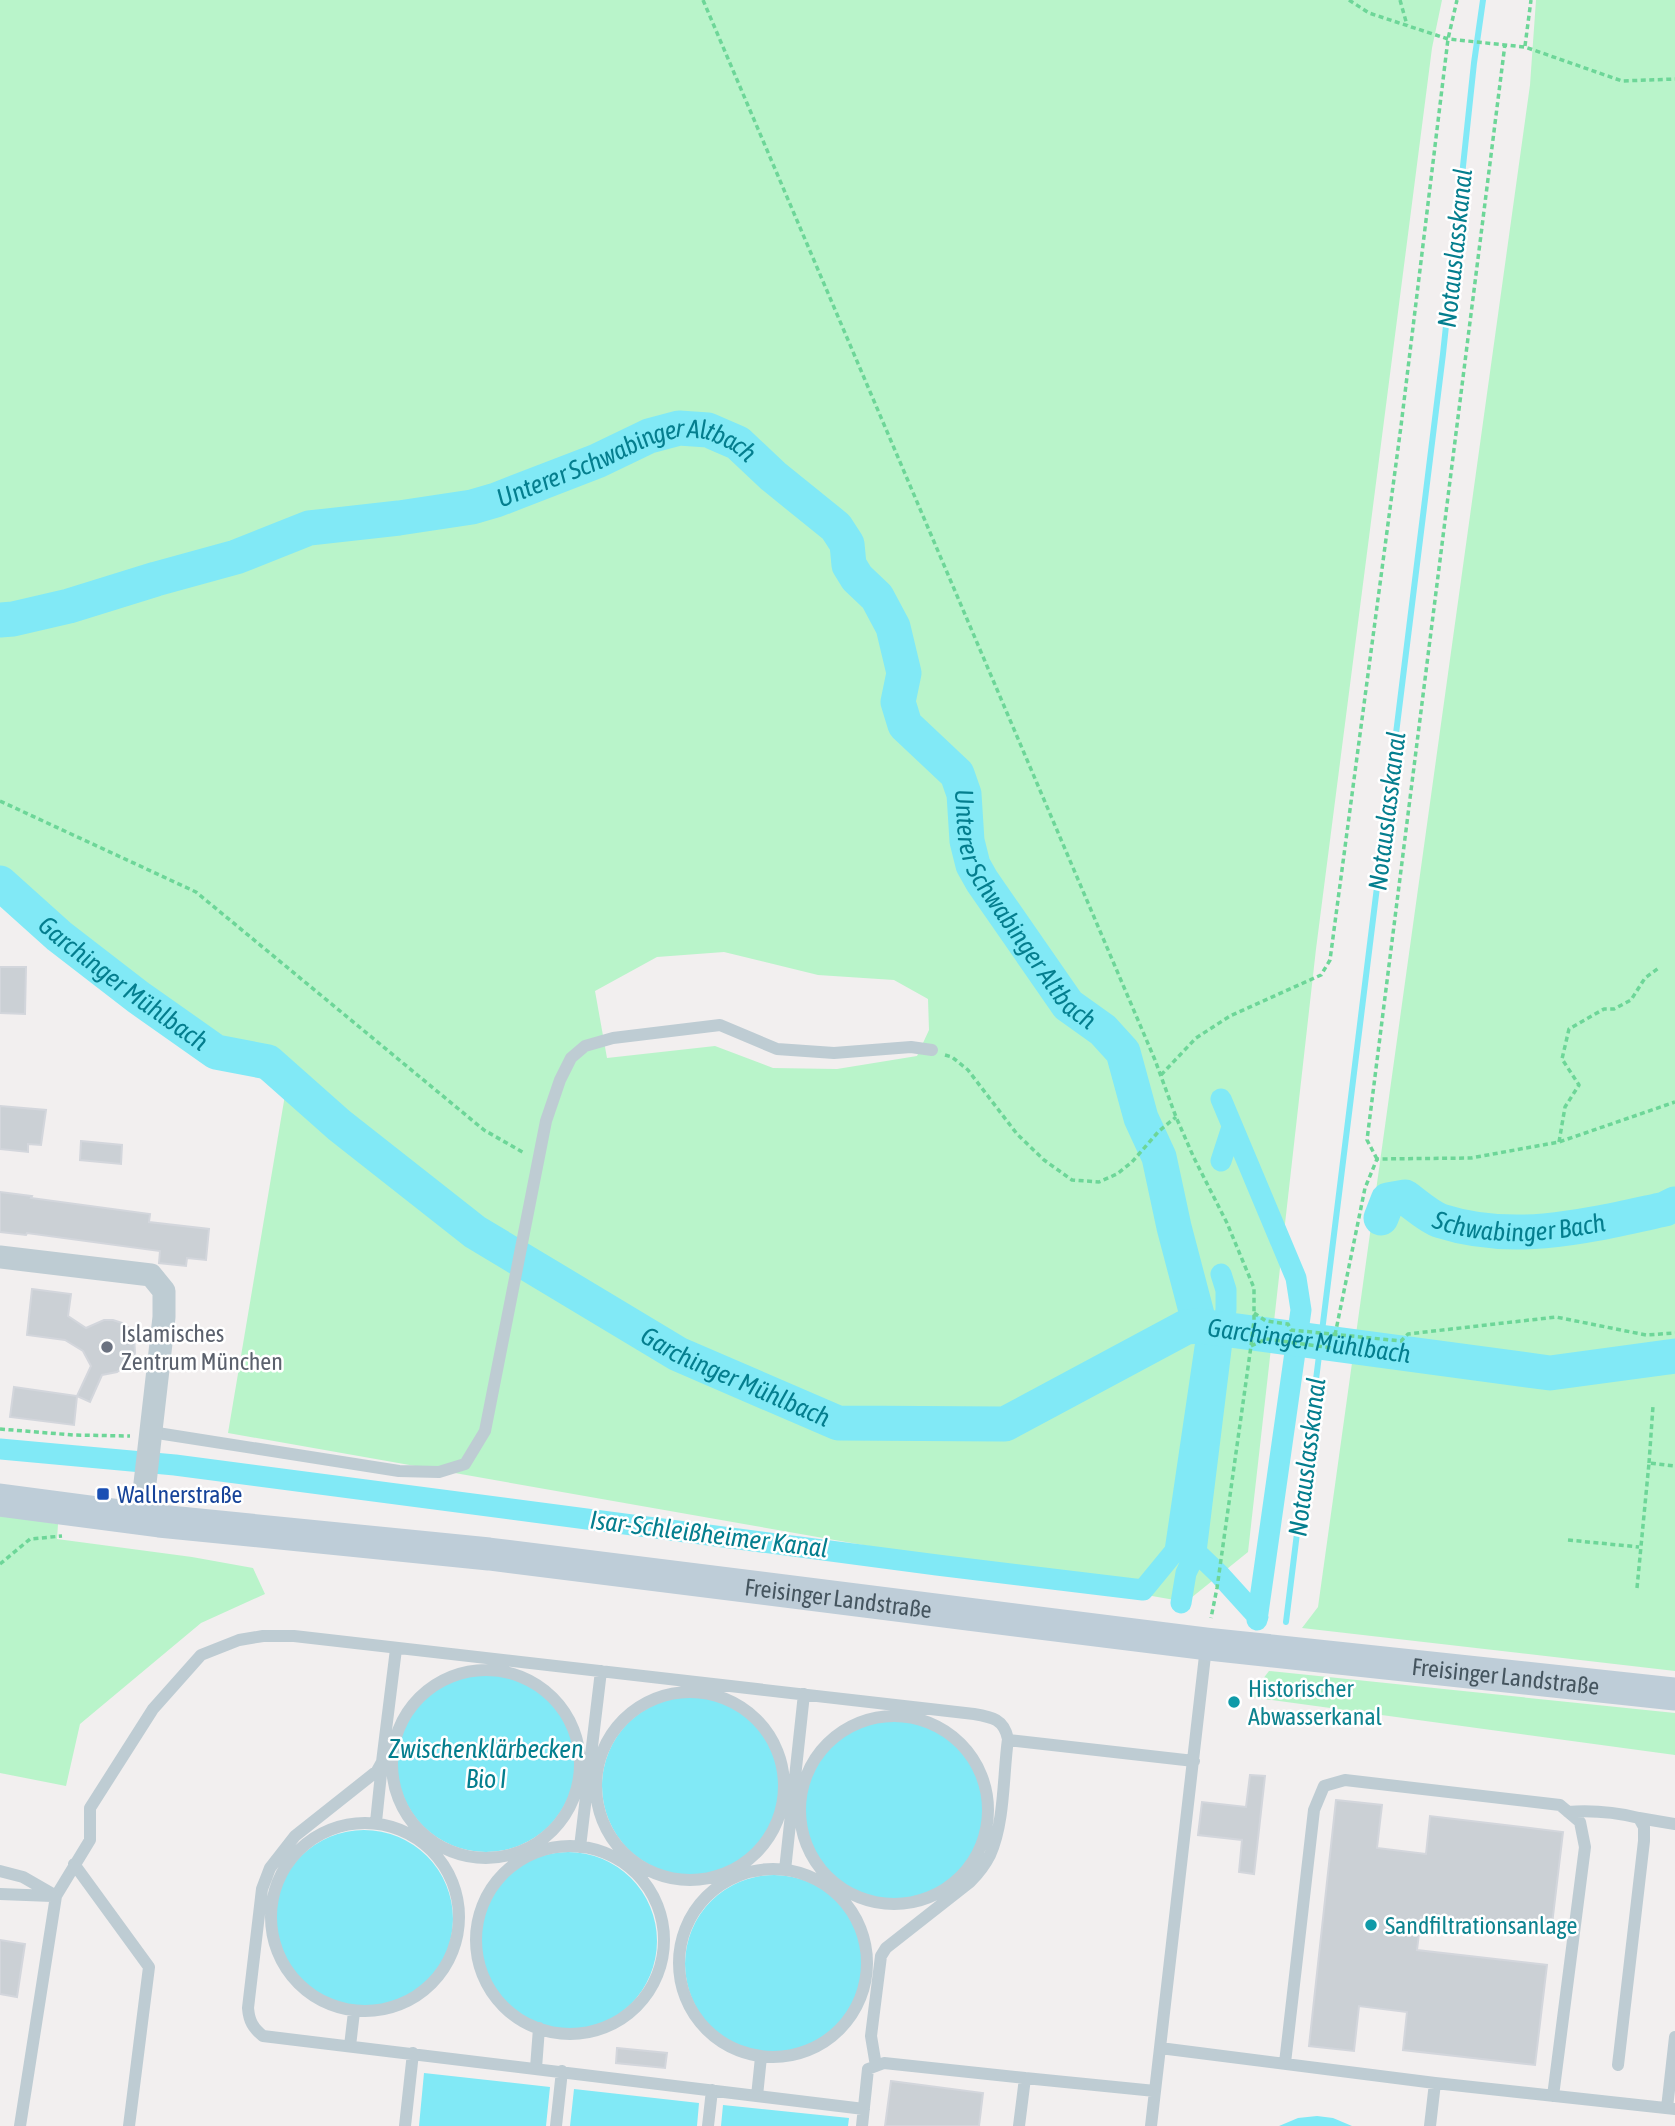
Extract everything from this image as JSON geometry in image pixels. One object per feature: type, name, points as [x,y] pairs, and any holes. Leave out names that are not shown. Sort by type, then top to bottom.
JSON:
[{"type":"main road","name":"Freisinger Landstraße","points":[[0,1500],[728,1583],[1208,1633],[1675,1694]]},
{"type":"street","points":[[0,1257],[152,1275],[164,1291],[164,1317],[141,1518]]},
{"type":"lane","points":[[150,1440],[399,1471],[439,1472],[465,1464],[485,1431],[546,1121],[560,1080],[571,1058],[585,1046],[613,1038],[720,1024],[777,1049],[834,1053],[911,1047],[932,1050]]},
{"type":"lane","points":[[1151,2126],[1208,1633]]},
{"type":"lane","points":[[20,2126],[56,1896],[90,1840],[90,1808],[153,1709],[201,1656],[239,1640],[263,1636],[294,1636],[494,1665],[601,1671],[703,1688],[804,1694],[909,1712],[991,1717],[1006,1728],[1008,1740],[996,1840],[989,1856],[966,1879],[886,1948],[856,2010],[842,2028],[825,2043],[804,2053],[781,2058],[761,2057],[736,2050],[716,2039],[695,2016],[682,1988],[680,1973],[680,1952],[693,1914],[713,1891],[731,1875],[742,1864],[766,1843],[780,1814],[806,1778],[822,1749],[847,1729],[875,1718],[909,1712],[958,1741],[977,1764],[987,1793],[988,1822],[980,1851],[966,1879],[939,1894],[911,1903],[878,1903],[807,1875],[785,1870],[754,1871],[731,1875],[683,1880],[653,1873],[587,1847],[557,1846],[476,1859],[456,1854],[426,1842],[411,1833],[376,1822],[351,1823],[323,1833],[299,1849],[281,1874],[271,1905],[272,1938],[284,1968],[306,1992],[334,2007],[354,2011],[397,2006],[424,1990],[445,1965],[456,1934],[459,1908],[451,1878],[434,1850],[426,1842],[406,1816],[386,1755]]},
{"type":"lane","points":[[376,1822],[386,1755],[396,1649]]},
{"type":"lane","points":[[864,2109],[264,2036],[254,2029],[248,2017],[262,1889],[270,1868],[295,1836],[377,1771],[402,1721],[421,1696],[445,1680],[494,1665],[532,1680],[555,1698],[573,1725],[580,1755],[588,1773],[609,1832],[642,1878],[658,1906],[664,1937],[660,1969],[646,1997],[622,2019],[593,2032],[563,2034],[533,2027],[508,2010],[488,1987],[478,1958],[477,1927],[486,1898],[503,1873],[546,1837],[567,1813],[577,1785],[588,1773],[624,1719],[648,1701],[703,1688],[737,1704],[762,1724],[778,1752],[785,1783],[800,1810],[806,1843],[822,1871],[858,1920],[866,1942],[872,1978],[871,2036],[876,2066]]},
{"type":"lane","points":[[580,1847],[601,1671]]},
{"type":"lane","points":[[785,1870],[804,1694]]},
{"type":"lane","points":[[1008,1740],[1194,1761]]},
{"type":"lane","points":[[1285,2063],[1314,1810],[1324,1786],[1345,1780],[1560,1805],[1580,1822],[1585,1847],[1553,2096]]},
{"type":"lane","points":[[1568,1812],[1596,1810],[1675,1824]]},
{"type":"lane","points":[[1619,2065],[1644,1840],[1644,1827],[1639,1818]]},
{"type":"lane","points":[[74,1864],[149,1967],[129,2126]]},
{"type":"lane","points":[[0,1871],[23,1877],[56,1896]]},
{"type":"lane","points":[[0,1894],[56,1896]]},
{"type":"lane","points":[[456,1934],[477,1937]]},
{"type":"lane","points":[[256,1936],[272,1938]]},
{"type":"lane","points":[[663,1950],[680,1952]]},
{"type":"lane","points":[[350,2046],[354,2011]]},
{"type":"lane","points":[[536,2068],[539,2028]]},
{"type":"lane","points":[[1160,2049],[1671,2109],[1675,2037]]},
{"type":"lane","points":[[405,2126],[413,2053]]},
{"type":"lane","points":[[757,2096],[761,2057]]},
{"type":"lane","points":[[862,2126],[868,2069],[884,2063],[1155,2091]]},
{"type":"lane","points":[[556,2126],[562,2071]]},
{"type":"lane","points":[[1019,2126],[1025,2078]]},
{"type":"lane","points":[[1430,2126],[1435,2083]]},
{"type":"lane","points":[[708,2126],[712,2090]]},
{"type":"path","points":[[704,0],[1161,1075],[1176,1117],[1244,1260],[1254,1288],[1251,1346],[1217,1588],[1208,1633]]},
{"type":"path","points":[[1349,0],[1369,13],[1448,39],[1525,47],[1622,80],[1675,79]]},
{"type":"path","points":[[1400,0],[1407,25]]},
{"type":"path","points":[[1161,1075],[1196,1038],[1230,1016],[1321,975],[1331,960],[1401,426],[1448,39],[1457,0]]},
{"type":"path","points":[[1525,47],[1531,0]]},
{"type":"path","points":[[1377,1159],[1367,1140],[1505,44]]},
{"type":"path","points":[[0,801],[196,892],[484,1130],[538,1160]]},
{"type":"path","points":[[1559,1142],[1565,1107],[1579,1085],[1562,1059],[1569,1029],[1604,1009],[1614,1009],[1631,1000],[1645,978],[1660,967]]},
{"type":"path","points":[[932,1050],[952,1057],[968,1070],[1017,1134],[1044,1160],[1072,1180],[1099,1182],[1117,1174],[1176,1117]]},
{"type":"path","points":[[1377,1159],[1471,1158],[1559,1142],[1675,1103]]},
{"type":"path","points":[[1335,1335],[1364,1188],[1377,1159]]},
{"type":"path","points":[[1254,1313],[1266,1321],[1288,1324],[1291,1330],[1401,1341],[1408,1334],[1556,1317],[1646,1335],[1675,1333]]},
{"type":"path","points":[[1251,1346],[1266,1339],[1332,1348]]},
{"type":"path","points":[[1637,1588],[1653,1406]]},
{"type":"path","points":[[0,1429],[150,1440]]},
{"type":"path","points":[[1649,1463],[1675,1466]]},
{"type":"path","points":[[0,1564],[30,1539],[62,1536]]},
{"type":"path","points":[[1568,1539],[1639,1547]]},
{"type":"green space","points":[[0,0],[1442,0],[1432,48],[1316,949],[1248,1552],[1186,1602],[228,1433],[285,1095],[0,905]],"holes":[[[724,952],[818,975],[894,980],[928,999],[929,1030],[917,1056],[837,1069],[773,1068],[715,1046],[607,1058],[595,991],[657,957]]]},
{"type":"green space","points":[[1536,0],[1675,0],[1675,1671],[1302,1628],[1318,1607],[1530,85]]},
{"type":"green space","points":[[0,1515],[58,1524],[57,1539],[253,1568],[265,1594],[201,1623],[80,1724],[66,1786],[0,1773]]},
{"type":"green space","points":[[1269,1671],[1675,1713],[1675,1755],[1249,1697]]},
{"type":"water","name":"Zwischenklärbecken Bio I","points":[[486,1674],[520,1680],[549,1700],[569,1729],[575,1763],[569,1797],[549,1826],[520,1846],[486,1852],[452,1846],[423,1826],[403,1797],[397,1763],[403,1729],[423,1700],[452,1680]]},
{"type":"water","name":"Zwischenklärbecken Bio I","points":[[691,1697],[725,1703],[754,1723],[774,1752],[780,1786],[774,1820],[754,1849],[725,1869],[691,1875],[657,1869],[628,1849],[608,1820],[602,1786],[608,1752],[628,1723],[657,1703]]},
{"type":"water","points":[[894,1721],[928,1727],[957,1747],[977,1776],[983,1810],[977,1844],[957,1873],[928,1893],[894,1899],[860,1893],[831,1873],[811,1844],[805,1810],[811,1776],[831,1747],[860,1727]]},
{"type":"water","name":"Zwischenklärbecken Bio I","points":[[364,1830],[381,1831],[398,1837],[427,1856],[446,1885],[452,1902],[452,1936],[446,1953],[427,1982],[398,2001],[381,2007],[364,2008],[347,2007],[330,2001],[301,1982],[282,1953],[276,1936],[275,1919],[276,1902],[282,1885],[301,1856],[330,1837],[347,1831]]},
{"type":"water","name":"Zwischenklärbecken Bio I","points":[[568,1852],[602,1858],[631,1878],[651,1907],[657,1941],[651,1975],[631,2004],[602,2024],[568,2030],[534,2024],[505,2004],[485,1975],[479,1941],[485,1907],[505,1878],[534,1858]]},
{"type":"water","points":[[774,1875],[808,1881],[837,1901],[857,1930],[863,1964],[857,1998],[837,2027],[808,2047],[774,2053],[740,2047],[711,2027],[691,1998],[685,1964],[691,1930],[711,1901],[740,1881]]},
{"type":"water","points":[[424,2073],[550,2087],[546,2126],[419,2126]]},
{"type":"water","points":[[574,2089],[699,2103],[697,2126],[570,2126]]},
{"type":"water","points":[[723,2105],[849,2118],[848,2126],[721,2126]]},
{"type":"water","points":[[1298,2118],[1333,2118],[1352,2126],[1279,2126]]},
{"type":"building","points":[[0,967],[26,967],[25,1014],[0,1013]]},
{"type":"building","points":[[0,1106],[46,1110],[41,1145],[28,1144],[28,1152],[0,1149]]},
{"type":"building","points":[[81,1141],[122,1145],[121,1164],[80,1160]]},
{"type":"building","points":[[0,1192],[150,1214],[149,1222],[209,1229],[206,1260],[187,1258],[186,1266],[159,1263],[160,1251],[27,1233],[0,1232]]},
{"type":"building","points":[[32,1289],[71,1294],[68,1316],[86,1328],[104,1320],[113,1320],[129,1328],[134,1336],[135,1353],[131,1361],[117,1372],[102,1375],[90,1402],[77,1396],[91,1366],[83,1351],[65,1340],[27,1335]]},
{"type":"building","points":[[14,1387],[77,1396],[74,1425],[10,1417]]},
{"type":"building","points":[[1250,1775],[1265,1776],[1254,1874],[1239,1872],[1242,1840],[1198,1835],[1202,1802],[1246,1807]]},
{"type":"building","name":"Sandfiltrationsanlage","points":[[1336,1800],[1382,1805],[1377,1848],[1426,1854],[1430,1816],[1563,1832],[1551,1933],[1421,1917],[1417,1950],[1547,1965],[1535,2065],[1403,2050],[1407,2012],[1359,2006],[1354,2051],[1309,2046]]},
{"type":"building","points":[[0,1940],[25,1944],[17,1997],[0,1994]]},
{"type":"building","points":[[617,2048],[667,2053],[665,2068],[616,2063]]},
{"type":"building","points":[[891,2081],[983,2093],[979,2126],[885,2126]]},
{"type":"waterway","name":"Notauslasskanal","points":[[1286,1622],[1443,354],[1483,0]]},
{"type":"waterway","name":"Unterer Schwabinger Altbach","points":[[0,620],[69,606],[236,557],[309,528],[472,507],[597,461],[649,436],[679,428],[708,430],[738,443],[773,476],[836,527],[847,544],[849,565],[857,578],[877,597],[893,627],[904,673],[898,702],[905,725],[957,774],[964,794],[967,841],[973,865],[1068,1005],[1103,1030],[1123,1052],[1141,1118],[1159,1157],[1200,1326]]},
{"type":"waterway","name":"Garchinger Mühlbach","points":[[0,883],[59,936],[138,997],[216,1052],[268,1062],[339,1125],[475,1232],[678,1354],[838,1423],[1005,1424],[1186,1327],[1200,1326],[1550,1373],[1675,1356]]},
{"type":"waterway","points":[[1221,1099],[1296,1278],[1301,1310],[1257,1620]]},
{"type":"waterway","points":[[1221,1161],[1232,1127]]},
{"type":"waterway","name":"Schwabinger Bach","points":[[1381,1218],[1388,1200],[1405,1197],[1441,1221],[1497,1232],[1525,1232],[1609,1221],[1665,1209],[1675,1204]]},
{"type":"waterway","points":[[1181,1603],[1186,1573],[1196,1552],[1226,1309],[1226,1290],[1221,1274]]},
{"type":"waterway","points":[[1226,1309],[1235,1318],[1238,1330]]},
{"type":"waterway","points":[[1281,1336],[1288,1328],[1299,1325]]},
{"type":"waterway","name":"Isar-Schleißheimer Kanal","points":[[0,1449],[175,1465],[1143,1590],[1175,1551],[1208,1327]]},
{"type":"waterway","points":[[1196,1552],[1258,1617]]},
{"type":"place","name":"Islamisches Zentrum München","points":[[107,1347]]},
{"type":"place","name":"Wallnerstraße","points":[[103,1494]]},
{"type":"place","name":"Historischer Abwasserkanal","points":[[1234,1702]]},
{"type":"place","name":"Sandfiltrationsanlage","points":[[1371,1925]]}]
